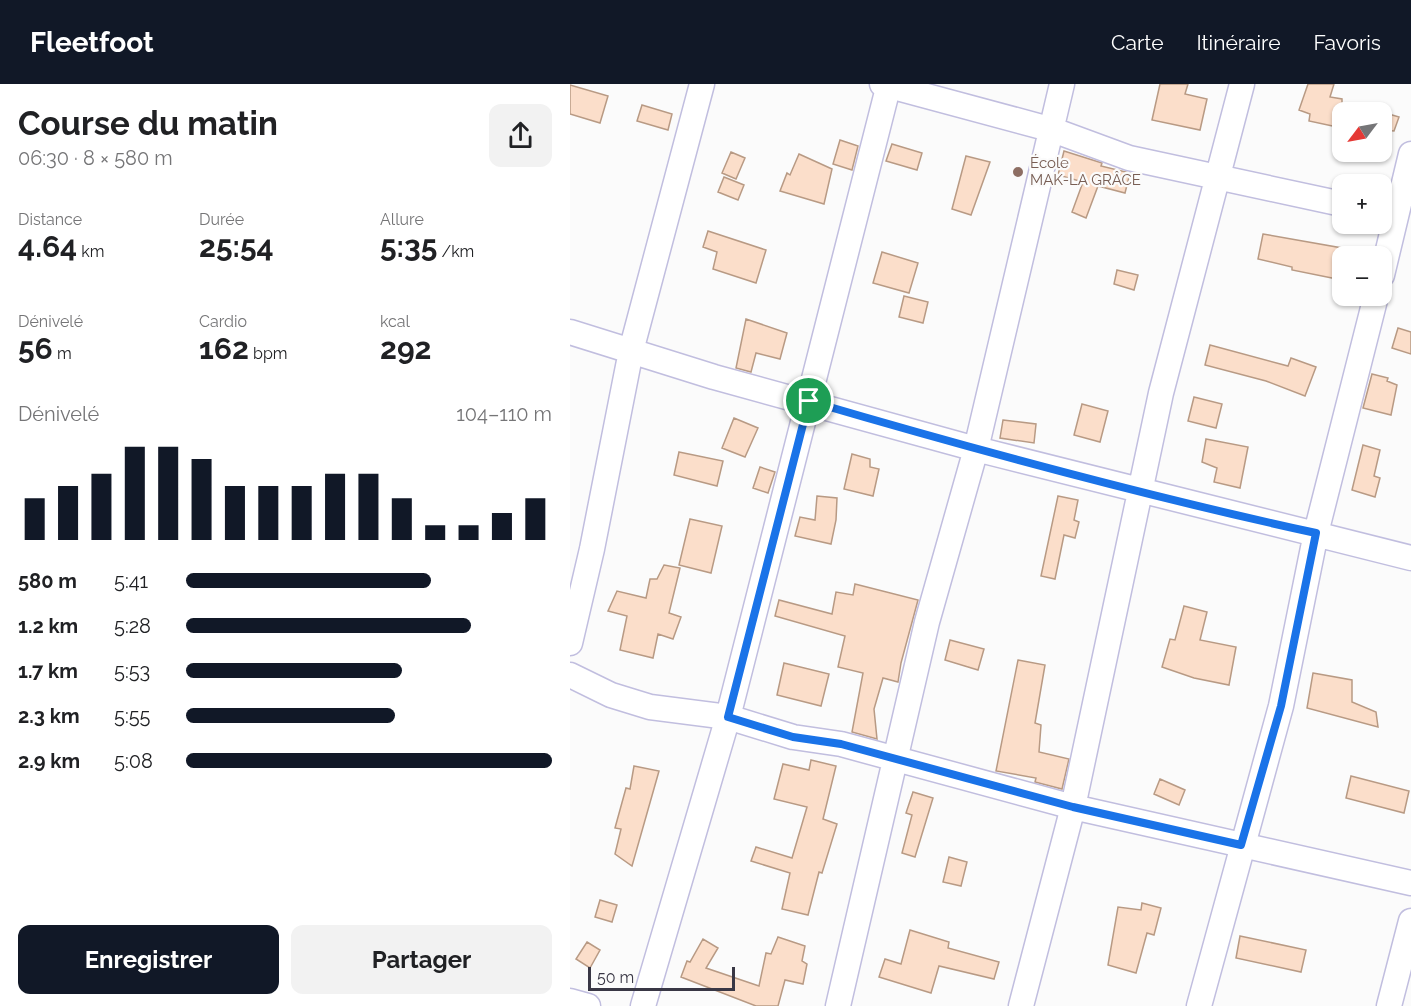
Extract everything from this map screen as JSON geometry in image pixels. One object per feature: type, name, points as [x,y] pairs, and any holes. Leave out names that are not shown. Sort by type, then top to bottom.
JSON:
[{"type":"street","points":[[570,643],[592,549],[631,351],[702,84]]},
{"type":"street","points":[[838,1006],[927,622],[976,449],[1062,84]]},
{"type":"street","points":[[1021,1006],[1073,807],[1161,393],[1242,84]]},
{"type":"street","points":[[642,1006],[728,717],[887,85],[1053,130],[1129,158],[1332,202]]},
{"type":"street","points":[[1389,246],[1411,154]]},
{"type":"street","points":[[1199,1006],[1241,845],[1281,706],[1316,533],[1373,306]]},
{"type":"street","points":[[570,332],[714,377],[809,401],[976,449],[1141,490],[1214,511],[1316,533],[1411,558]]},
{"type":"street","points":[[570,675],[611,695],[650,707],[728,717],[793,737],[841,744],[1073,807],[1411,883]]},
{"type":"street","points":[[1389,1006],[1411,921]]},
{"type":"street","points":[[570,1001],[588,1006]]},
{"type":"building","points":[[1160,84],[1188,84],[1185,94],[1207,99],[1200,130],[1152,120]]},
{"type":"building","points":[[1308,84],[1334,84],[1330,97],[1342,99],[1342,102],[1332,102],[1332,126],[1309,121],[1310,114],[1299,110]]},
{"type":"building","points":[[570,85],[608,96],[600,123],[570,114]]},
{"type":"building","points":[[642,105],[672,114],[668,130],[637,121]]},
{"type":"building","points":[[1392,115],[1399,117],[1394,131],[1392,131]]},
{"type":"building","points":[[840,140],[858,146],[852,170],[833,164]]},
{"type":"building","points":[[892,144],[922,153],[917,170],[886,161]]},
{"type":"building","points":[[1064,151],[1102,163],[1101,166],[1130,173],[1125,193],[1098,186],[1086,218],[1072,212],[1083,182],[1058,175]]},
{"type":"building","points":[[731,152],[745,158],[736,179],[722,173]]},
{"type":"building","points":[[799,154],[832,169],[824,204],[780,191],[787,173],[790,175]]},
{"type":"building","points":[[966,156],[990,162],[971,215],[952,209]]},
{"type":"building","points":[[724,177],[744,185],[738,200],[718,192]]},
{"type":"building","points":[[708,231],[766,250],[756,283],[713,269],[717,252],[703,247]]},
{"type":"building","points":[[1263,234],[1332,246],[1332,278],[1292,270],[1292,267],[1258,259]]},
{"type":"building","points":[[882,252],[918,263],[909,293],[873,283]]},
{"type":"building","points":[[1117,270],[1138,275],[1134,290],[1114,284]]},
{"type":"building","points":[[904,296],[928,302],[923,323],[899,317]]},
{"type":"building","points":[[746,319],[787,333],[780,359],[756,353],[751,372],[736,368]]},
{"type":"building","points":[[1398,328],[1411,332],[1411,354],[1392,348]]},
{"type":"building","points":[[1210,345],[1288,366],[1291,358],[1316,367],[1305,396],[1266,381],[1205,365]]},
{"type":"building","points":[[1372,374],[1388,378],[1387,381],[1397,385],[1391,415],[1363,408]]},
{"type":"building","points":[[1194,397],[1222,404],[1216,428],[1188,421]]},
{"type":"building","points":[[1082,404],[1108,411],[1100,442],[1074,435]]},
{"type":"building","points":[[734,418],[758,428],[745,457],[722,448]]},
{"type":"building","points":[[1003,420],[1036,424],[1034,443],[1000,438]]},
{"type":"building","points":[[1206,439],[1248,447],[1240,488],[1214,482],[1217,468],[1202,462]]},
{"type":"building","points":[[1363,445],[1380,450],[1374,476],[1380,478],[1375,497],[1352,490]]},
{"type":"building","points":[[679,452],[723,461],[717,486],[674,475]]},
{"type":"building","points":[[852,454],[870,459],[870,467],[879,469],[873,496],[844,489]]},
{"type":"building","points":[[760,467],[775,472],[768,493],[753,488]]},
{"type":"building","points":[[817,496],[837,498],[836,520],[831,544],[795,536],[800,517],[815,520]]},
{"type":"building","points":[[1058,496],[1078,500],[1074,520],[1079,522],[1075,538],[1064,535],[1055,579],[1041,576]]},
{"type":"building","points":[[690,519],[722,526],[711,573],[679,565]]},
{"type":"building","points":[[664,565],[680,568],[669,613],[681,617],[673,639],[658,634],[653,658],[620,650],[627,616],[608,611],[617,591],[646,598],[650,579],[657,579]]},
{"type":"building","points":[[855,584],[918,600],[898,682],[883,678],[874,709],[877,739],[852,732],[863,673],[838,667],[845,636],[775,616],[779,600],[832,614],[836,592],[853,595]]},
{"type":"building","points":[[1184,606],[1207,612],[1200,640],[1236,647],[1229,685],[1194,678],[1162,667],[1170,639],[1175,640]]},
{"type":"building","points":[[950,640],[984,649],[978,670],[945,660]]},
{"type":"building","points":[[1018,660],[1045,665],[1035,723],[1041,725],[1039,752],[1069,759],[1062,789],[1035,782],[1036,778],[996,771]]},
{"type":"building","points":[[784,663],[829,674],[821,706],[777,695]]},
{"type":"building","points":[[1313,673],[1352,680],[1352,702],[1376,712],[1378,727],[1307,708]]},
{"type":"building","points":[[811,760],[836,766],[823,819],[837,824],[822,873],[819,872],[808,915],[782,909],[790,873],[751,861],[756,847],[792,858],[807,807],[774,799],[783,764],[809,770]]},
{"type":"building","points":[[634,766],[659,771],[632,866],[615,854],[621,829],[615,828],[626,788],[630,789]]},
{"type":"building","points":[[1351,776],[1409,791],[1404,813],[1346,798]]},
{"type":"building","points":[[1160,779],[1185,790],[1179,805],[1154,794]]},
{"type":"building","points":[[913,792],[933,798],[915,857],[902,853],[912,815],[906,813]]},
{"type":"building","points":[[949,857],[967,862],[961,886],[943,882]]},
{"type":"building","points":[[600,900],[617,905],[612,922],[595,917]]},
{"type":"building","points":[[1142,903],[1161,908],[1154,935],[1147,933],[1136,973],[1108,965],[1118,907],[1141,910]]},
{"type":"building","points":[[910,930],[949,942],[948,948],[999,962],[994,979],[939,966],[931,993],[879,977],[885,959],[901,964]]},
{"type":"building","points":[[1240,936],[1306,950],[1301,972],[1236,958]]},
{"type":"building","points":[[778,937],[805,946],[802,961],[807,964],[803,984],[785,980],[778,1006],[756,1006],[681,977],[687,961],[690,962],[703,939],[718,948],[706,968],[759,986],[766,953],[771,954]]},
{"type":"building","points":[[587,942],[600,950],[590,968],[576,959]]},
{"type":"place","name":"École MAK-LA GRÂCE","points":[[1018,172]]},
{"type":"route","points":[[809,401],[1048,468],[1141,490],[1214,511],[1316,533],[1281,706],[1241,845],[1073,807],[841,744],[793,737],[728,717],[809,401]]}]
